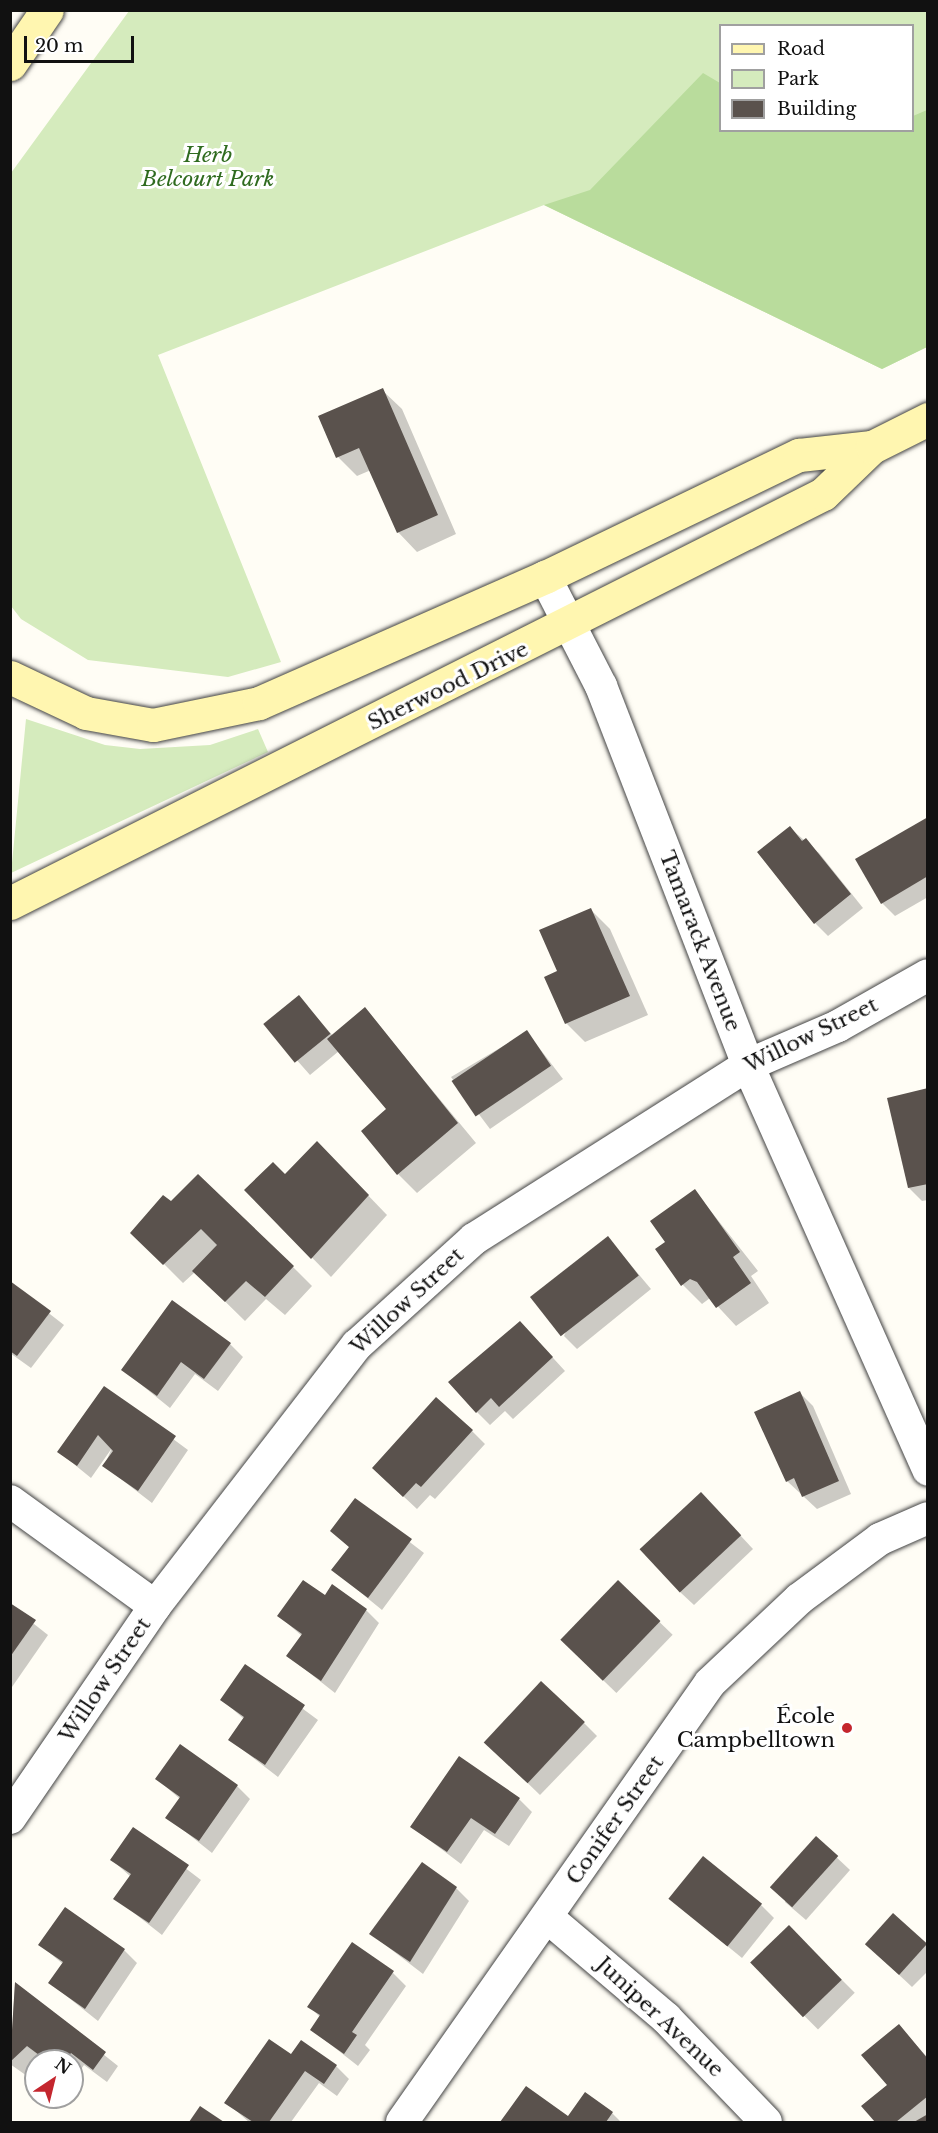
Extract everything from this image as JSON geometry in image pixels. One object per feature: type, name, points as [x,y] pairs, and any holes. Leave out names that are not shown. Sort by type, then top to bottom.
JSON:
[{"type":"main road","points":[[10,64],[47,10]]},
{"type":"main road","name":"Sherwood Drive","points":[[10,903],[569,626],[823,494],[872,447],[927,419]]},
{"type":"main road","name":"Sherwood Drive","points":[[10,677],[86,713],[153,725],[199,718],[259,703],[545,577],[799,455],[872,447]]},
{"type":"street","name":"Tamarack Avenue","points":[[545,577],[601,686],[748,1065],[927,1470]]},
{"type":"street","name":"Willow Street","points":[[10,1818],[155,1606],[365,1337],[474,1239],[748,1065],[838,1026],[927,975]]},
{"type":"street","points":[[10,1501],[155,1606]]},
{"type":"street","name":"Conifer Street","points":[[402,2122],[710,1683],[799,1599],[880,1539],[927,1518]]},
{"type":"street","name":"Juniper Avenue","points":[[547,1917],[666,2018],[766,2122]]},
{"type":"green space","name":"Herb Belcourt Park","points":[[129,11],[927,11],[927,347],[882,369],[544,205],[158,355],[281,662],[228,677],[88,660],[21,619],[11,606],[11,173]]},
{"type":"green space","points":[[703,73],[719,82],[719,132],[914,132],[914,116],[927,110],[927,347],[882,369],[544,205],[590,190]]},
{"type":"green space","points":[[26,719],[105,745],[140,749],[210,745],[258,729],[268,752],[11,873]]},
{"type":"building","points":[[383,388],[438,515],[397,533],[359,448],[336,458],[318,416]]},
{"type":"building","points":[[928,817],[928,876],[881,904],[855,859]]},
{"type":"building","points":[[790,826],[802,841],[806,838],[851,894],[814,924],[757,852]]},
{"type":"building","points":[[591,908],[630,996],[565,1024],[544,977],[557,971],[539,930]]},
{"type":"building","points":[[299,995],[330,1034],[295,1063],[263,1024]]},
{"type":"building","points":[[365,1007],[458,1123],[397,1175],[361,1131],[386,1109],[327,1039]]},
{"type":"building","points":[[527,1030],[551,1066],[476,1117],[452,1081]]},
{"type":"building","points":[[928,1088],[928,1184],[908,1188],[887,1098]]},
{"type":"building","points":[[317,1141],[369,1195],[311,1259],[244,1190],[273,1162],[285,1174]]},
{"type":"building","points":[[198,1174],[294,1266],[265,1297],[246,1281],[225,1302],[192,1271],[217,1245],[201,1229],[163,1265],[130,1233],[163,1195],[171,1201]]},
{"type":"building","points":[[695,1189],[740,1252],[733,1257],[751,1283],[716,1308],[697,1282],[690,1279],[681,1286],[655,1249],[665,1242],[650,1221]]},
{"type":"building","points":[[608,1236],[639,1275],[561,1336],[530,1297]]},
{"type":"building","points":[[10,1281],[51,1311],[17,1356],[10,1351]]},
{"type":"building","points":[[172,1300],[231,1343],[204,1379],[181,1362],[157,1396],[121,1370]]},
{"type":"building","points":[[520,1321],[553,1357],[499,1407],[491,1398],[476,1413],[448,1382]]},
{"type":"building","points":[[104,1386],[176,1436],[138,1491],[102,1466],[113,1451],[98,1435],[77,1466],[57,1452]]},
{"type":"building","points":[[800,1391],[839,1481],[802,1497],[794,1478],[786,1482],[754,1412]]},
{"type":"building","points":[[436,1397],[473,1430],[421,1487],[416,1483],[403,1497],[372,1468]]},
{"type":"building","points":[[701,1492],[741,1535],[680,1592],[640,1549]]},
{"type":"building","points":[[355,1498],[412,1539],[368,1598],[331,1570],[349,1547],[330,1531]]},
{"type":"building","points":[[303,1580],[325,1595],[332,1584],[367,1609],[321,1681],[286,1656],[302,1634],[277,1616]]},
{"type":"building","points":[[618,1580],[660,1621],[603,1681],[560,1640]]},
{"type":"building","points":[[10,1603],[36,1620],[10,1657]]},
{"type":"building","points":[[245,1664],[305,1705],[265,1765],[228,1740],[244,1717],[220,1700]]},
{"type":"building","points":[[541,1681],[585,1722],[528,1783],[484,1742]]},
{"type":"building","points":[[180,1744],[238,1785],[199,1841],[165,1818],[180,1797],[155,1779]]},
{"type":"building","points":[[459,1756],[520,1798],[495,1834],[471,1818],[447,1852],[410,1827]]},
{"type":"building","points":[[133,1827],[189,1865],[149,1923],[113,1899],[131,1874],[110,1860]]},
{"type":"building","points":[[816,1836],[838,1856],[792,1907],[770,1887]]},
{"type":"building","points":[[703,1856],[762,1904],[727,1947],[668,1899]]},
{"type":"building","points":[[422,1862],[457,1887],[410,1962],[369,1934]]},
{"type":"building","points":[[65,1907],[125,1949],[85,2009],[48,1983],[63,1962],[38,1945]]},
{"type":"building","points":[[893,1913],[927,1944],[899,1975],[865,1944]]},
{"type":"building","points":[[789,1925],[842,1980],[803,2017],[750,1963]]},
{"type":"building","points":[[352,1942],[394,1971],[352,2032],[357,2035],[344,2054],[310,2030],[320,2015],[307,2007]]},
{"type":"building","points":[[15,1982],[106,2052],[93,2070],[84,2063],[84,2049],[31,2049],[27,2046],[10,2062]]},
{"type":"building","points":[[899,2024],[928,2059],[928,2096],[896,2122],[875,2122],[861,2106],[887,2085],[861,2055]]},
{"type":"building","points":[[269,2039],[291,2054],[301,2040],[337,2065],[324,2084],[305,2071],[269,2122],[253,2122],[224,2103]]},
{"type":"building","points":[[526,2086],[568,2116],[585,2092],[613,2112],[606,2122],[500,2122]]},
{"type":"building","points":[[200,2106],[224,2122],[189,2122]]},
{"type":"building","points":[[928,2114],[928,2122],[914,2122]]},
{"type":"place","name":"École Campbelltown","points":[[847,1728]]}]
